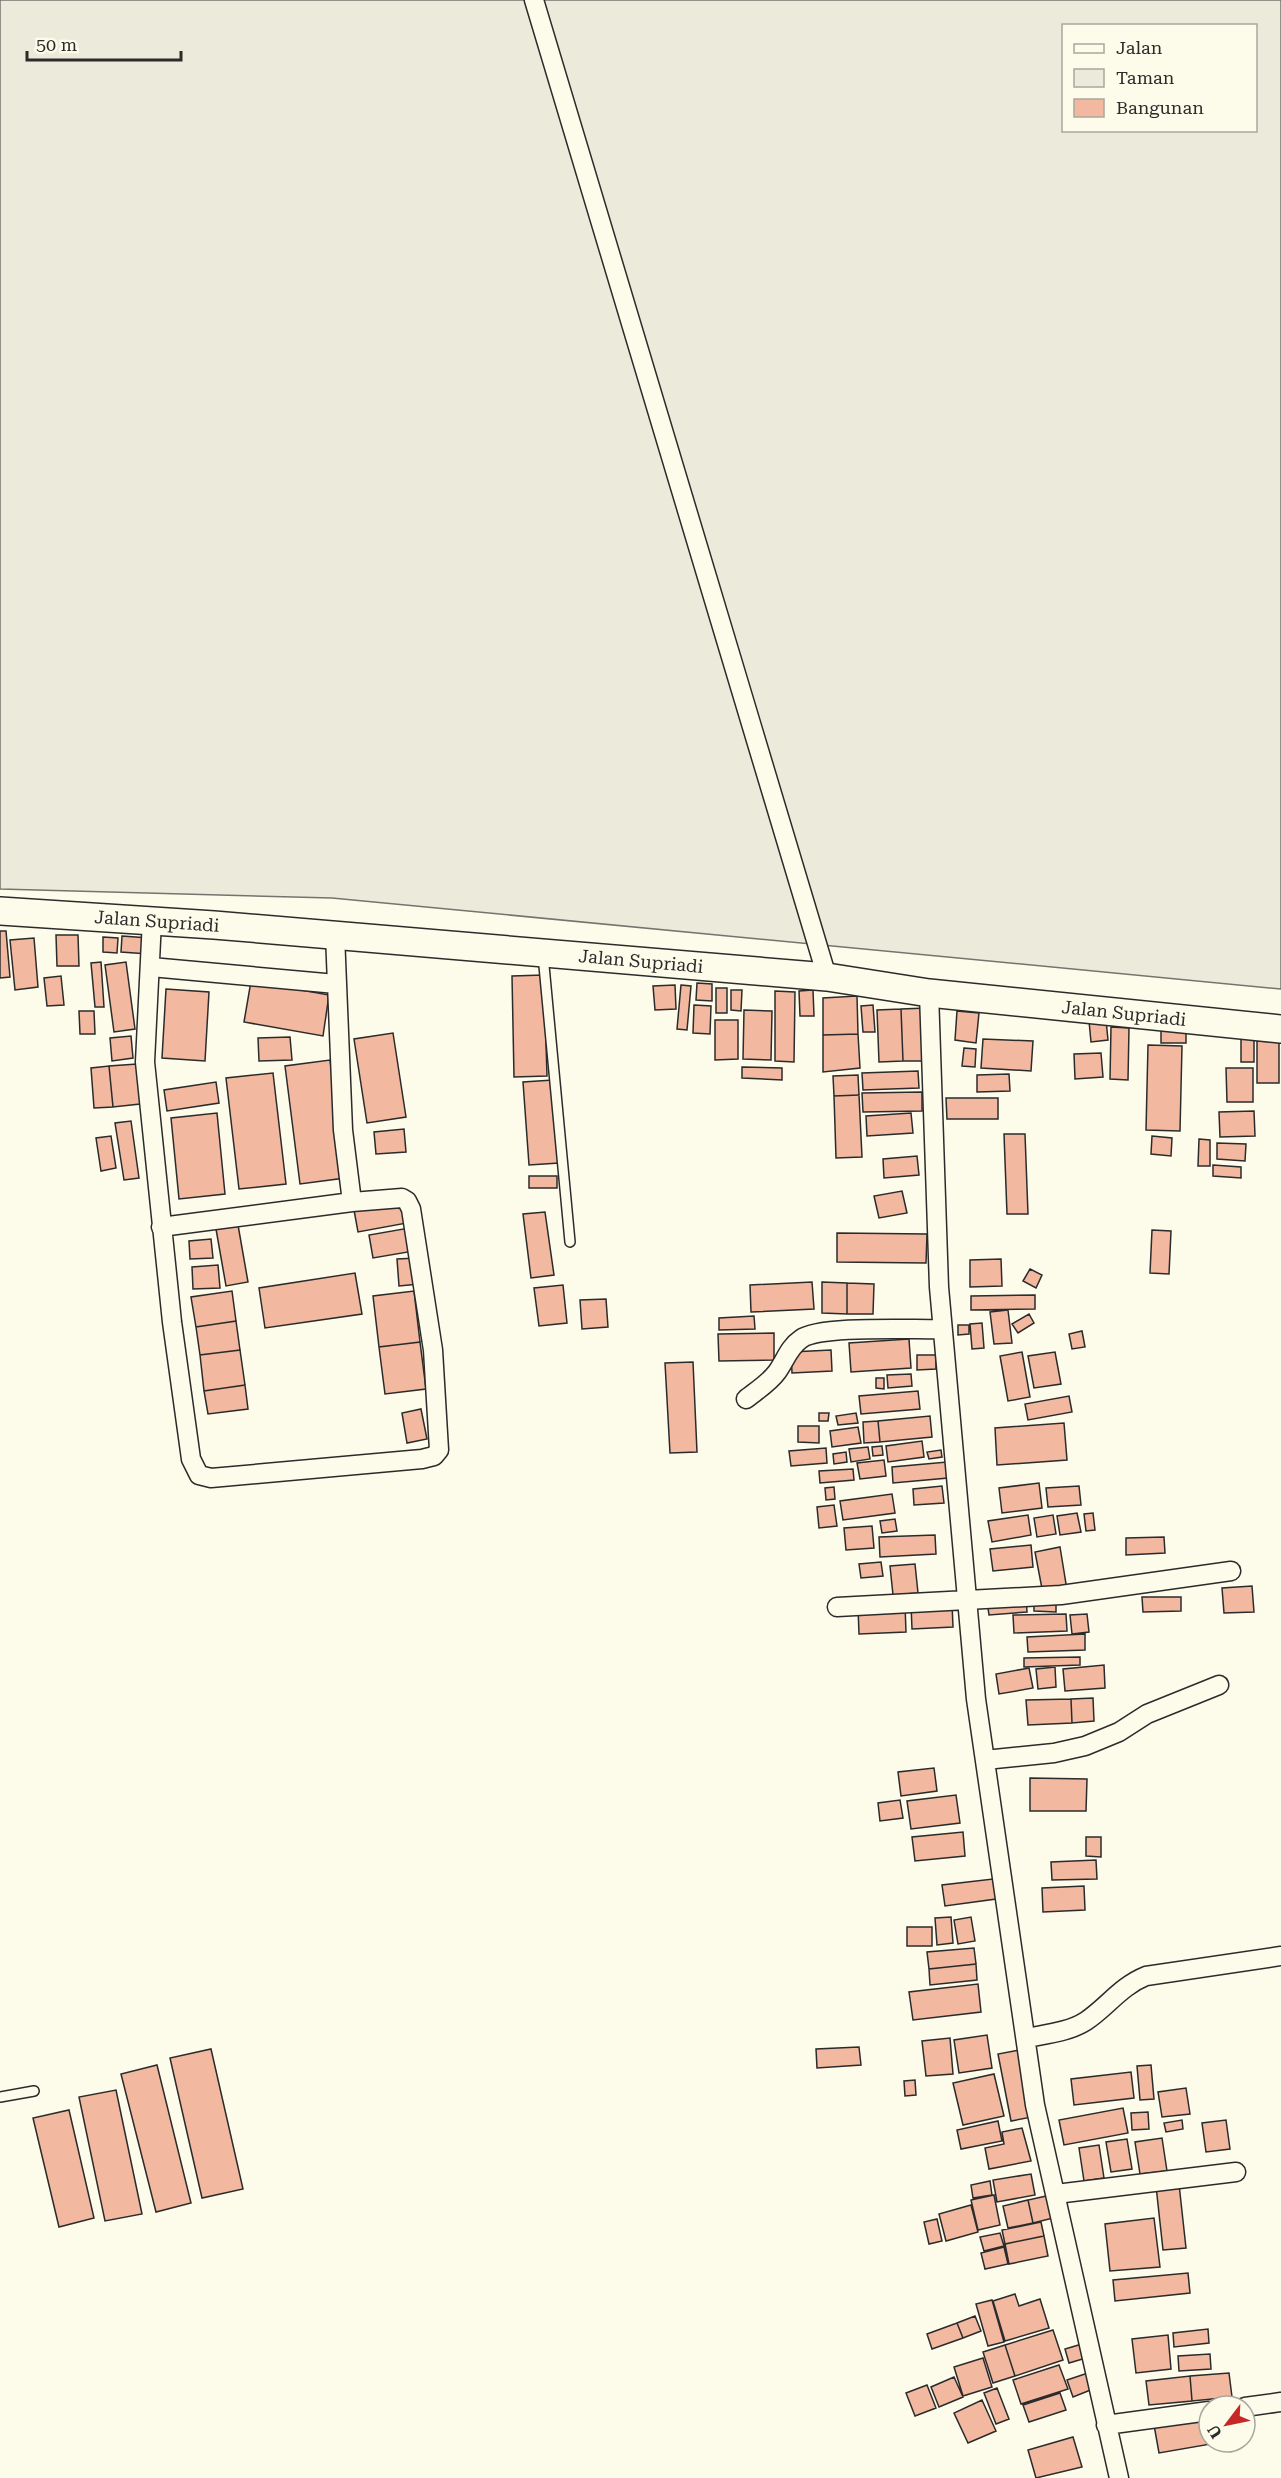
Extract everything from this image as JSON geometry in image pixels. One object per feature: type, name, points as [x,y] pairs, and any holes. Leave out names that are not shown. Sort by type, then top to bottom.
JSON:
[{"type":"main road","name":"Jalan Supriadi","points":[[0,911],[152,920],[827,977],[929,993],[1281,1029]]},
{"type":"street","points":[[534,0],[827,977]]},
{"type":"street","points":[[152,920],[145,1062],[161,1227],[190,1459],[199,1475],[211,1478],[429,1458],[437,1452],[439,1444],[433,1350],[411,1209],[407,1201],[402,1198],[352,1202],[161,1227]]},
{"type":"street","points":[[335,935],[343,1130],[352,1202]]},
{"type":"street","points":[[151,967],[336,984]]},
{"type":"street","points":[[929,993],[939,1287],[976,1699],[1035,2104],[1119,2478]]},
{"type":"street","points":[[746,1399],[766,1384],[777,1372],[792,1347],[808,1334],[859,1330],[942,1329]]},
{"type":"street","points":[[837,1607],[1061,1595],[1230,1571]]},
{"type":"street","points":[[985,1760],[1054,1753],[1085,1746],[1119,1732],[1147,1714],[1219,1685]]},
{"type":"street","points":[[1027,2038],[1074,2027],[1084,2022],[1129,1984],[1146,1976],[1281,1956]]},
{"type":"street","points":[[1056,2194],[1236,2172]]},
{"type":"street","points":[[1257,2405],[1281,2402]]},
{"type":"street","points":[[1106,2425],[1197,2413]]},
{"type":"lane","points":[[543,952],[570,1242]]},
{"type":"lane","points":[[0,2097],[34,2091]]},
{"type":"green space","points":[[0,0],[1281,0],[1281,989],[332,898],[0,889]]},
{"type":"building","points":[[0,931],[6,931],[10,977],[0,978]]},
{"type":"building","points":[[56,935],[78,935],[79,966],[57,966]]},
{"type":"building","points":[[122,936],[149,938],[148,954],[121,952]]},
{"type":"building","points":[[103,937],[118,938],[117,953],[103,952]]},
{"type":"building","points":[[34,938],[38,987],[15,990],[10,940]]},
{"type":"building","points":[[101,962],[104,1007],[95,1007],[91,963]]},
{"type":"building","points":[[126,962],[135,1029],[114,1032],[105,965]]},
{"type":"building","points":[[544,975],[547,1076],[514,1077],[512,976]]},
{"type":"building","points":[[61,976],[64,1005],[47,1006],[44,978]]},
{"type":"building","points":[[251,981],[329,995],[323,1036],[244,1022]]},
{"type":"building","points":[[697,983],[712,984],[712,1001],[696,1000]]},
{"type":"building","points":[[675,985],[676,1009],[655,1010],[653,986]]},
{"type":"building","points":[[681,985],[691,986],[687,1030],[677,1029]]},
{"type":"building","points":[[716,988],[727,988],[727,1013],[716,1013]]},
{"type":"building","points":[[166,989],[209,992],[205,1061],[162,1058]]},
{"type":"building","points":[[731,990],[742,990],[741,1011],[731,1010]]},
{"type":"building","points":[[813,990],[814,1016],[800,1016],[799,991]]},
{"type":"building","points":[[775,991],[795,992],[794,1062],[775,1061]]},
{"type":"building","points":[[857,996],[858,1034],[823,1035],[823,998]]},
{"type":"building","points":[[694,1005],[711,1006],[710,1034],[693,1033]]},
{"type":"building","points":[[873,1005],[875,1032],[863,1032],[861,1006]]},
{"type":"building","points":[[926,1008],[928,1061],[903,1061],[901,1009]]},
{"type":"building","points":[[901,1009],[903,1061],[879,1062],[877,1010]]},
{"type":"building","points":[[744,1010],[772,1011],[771,1060],[743,1059]]},
{"type":"building","points":[[79,1011],[94,1011],[95,1034],[80,1034]]},
{"type":"building","points":[[957,1011],[979,1013],[976,1043],[955,1040]]},
{"type":"building","points":[[715,1020],[738,1020],[738,1059],[715,1060]]},
{"type":"building","points":[[1106,1020],[1108,1040],[1091,1042],[1089,1021]]},
{"type":"building","points":[[1111,1027],[1129,1028],[1128,1080],[1110,1079]]},
{"type":"building","points":[[1186,1029],[1186,1043],[1161,1043],[1161,1030]]},
{"type":"building","points":[[393,1033],[406,1117],[367,1123],[354,1039]]},
{"type":"building","points":[[858,1034],[860,1068],[823,1072],[823,1035]]},
{"type":"building","points":[[131,1036],[133,1058],[112,1061],[110,1038]]},
{"type":"building","points":[[290,1037],[292,1060],[259,1061],[258,1038]]},
{"type":"building","points":[[983,1039],[1033,1041],[1031,1071],[981,1068]]},
{"type":"building","points":[[1241,1039],[1254,1039],[1254,1062],[1241,1062]]},
{"type":"building","points":[[1257,1041],[1279,1042],[1279,1083],[1257,1083]]},
{"type":"building","points":[[1148,1045],[1182,1046],[1180,1131],[1146,1130]]},
{"type":"building","points":[[964,1048],[976,1049],[975,1067],[962,1066]]},
{"type":"building","points":[[1101,1053],[1103,1077],[1075,1079],[1074,1054]]},
{"type":"building","points":[[330,1060],[345,1178],[300,1184],[285,1066]]},
{"type":"building","points":[[137,1064],[140,1104],[113,1107],[109,1066]]},
{"type":"building","points":[[109,1066],[113,1107],[94,1108],[91,1068]]},
{"type":"building","points":[[742,1067],[782,1068],[782,1080],[742,1078]]},
{"type":"building","points":[[1226,1068],[1253,1068],[1253,1102],[1227,1102]]},
{"type":"building","points":[[918,1071],[919,1088],[863,1090],[862,1073]]},
{"type":"building","points":[[273,1073],[286,1184],[239,1189],[226,1078]]},
{"type":"building","points":[[1009,1074],[1010,1091],[977,1092],[977,1075]]},
{"type":"building","points":[[858,1075],[859,1095],[834,1096],[833,1076]]},
{"type":"building","points":[[553,1080],[559,1163],[529,1165],[523,1082]]},
{"type":"building","points":[[216,1082],[219,1103],[167,1111],[164,1090]]},
{"type":"building","points":[[922,1092],[922,1111],[863,1112],[862,1093]]},
{"type":"building","points":[[859,1095],[862,1157],[836,1158],[834,1096]]},
{"type":"building","points":[[946,1098],[998,1098],[998,1119],[947,1119]]},
{"type":"building","points":[[1254,1111],[1255,1136],[1220,1137],[1219,1112]]},
{"type":"building","points":[[217,1113],[225,1194],[179,1199],[171,1118]]},
{"type":"building","points":[[911,1113],[913,1133],[867,1136],[866,1116]]},
{"type":"building","points":[[131,1121],[139,1178],[124,1180],[115,1123]]},
{"type":"building","points":[[404,1129],[406,1152],[376,1154],[374,1132]]},
{"type":"building","points":[[1004,1134],[1025,1134],[1028,1214],[1007,1214]]},
{"type":"building","points":[[111,1136],[116,1168],[101,1171],[96,1138]]},
{"type":"building","points":[[1152,1136],[1172,1138],[1171,1156],[1151,1154]]},
{"type":"building","points":[[1199,1139],[1210,1140],[1210,1166],[1198,1166]]},
{"type":"building","points":[[1217,1143],[1246,1144],[1245,1161],[1217,1159]]},
{"type":"building","points":[[917,1156],[919,1175],[884,1178],[883,1159]]},
{"type":"building","points":[[1213,1165],[1241,1167],[1241,1178],[1213,1176]]},
{"type":"building","points":[[529,1176],[557,1176],[557,1188],[529,1188]]},
{"type":"building","points":[[902,1191],[907,1213],[879,1218],[874,1196]]},
{"type":"building","points":[[402,1200],[407,1223],[358,1232],[354,1210]]},
{"type":"building","points":[[545,1212],[554,1275],[531,1278],[523,1214]]},
{"type":"building","points":[[238,1225],[248,1282],[226,1286],[216,1229]]},
{"type":"building","points":[[409,1228],[414,1251],[373,1258],[369,1235]]},
{"type":"building","points":[[1152,1230],[1171,1231],[1169,1274],[1150,1273]]},
{"type":"building","points":[[837,1233],[927,1234],[926,1263],[837,1262]]},
{"type":"building","points":[[211,1239],[213,1258],[190,1259],[189,1241]]},
{"type":"building","points":[[417,1258],[419,1284],[399,1286],[397,1259]]},
{"type":"building","points":[[1001,1259],[1002,1286],[970,1287],[970,1260]]},
{"type":"building","points":[[218,1265],[220,1288],[193,1289],[192,1267]]},
{"type":"building","points":[[1030,1269],[1042,1275],[1036,1288],[1023,1281]]},
{"type":"building","points":[[355,1273],[362,1314],[265,1328],[259,1288]]},
{"type":"building","points":[[812,1282],[814,1309],[751,1312],[750,1285]]},
{"type":"building","points":[[822,1282],[847,1283],[847,1314],[822,1313]]},
{"type":"building","points":[[847,1283],[874,1284],[873,1314],[847,1314]]},
{"type":"building","points":[[563,1285],[567,1323],[539,1326],[534,1288]]},
{"type":"building","points":[[232,1291],[236,1321],[196,1327],[191,1297]]},
{"type":"building","points":[[414,1291],[420,1342],[379,1347],[373,1296]]},
{"type":"building","points":[[1035,1295],[1035,1309],[971,1310],[971,1296]]},
{"type":"building","points":[[606,1299],[608,1327],[582,1329],[580,1300]]},
{"type":"building","points":[[1008,1310],[1012,1343],[994,1344],[990,1312]]},
{"type":"building","points":[[1029,1314],[1034,1323],[1018,1333],[1012,1324]]},
{"type":"building","points":[[754,1316],[755,1329],[719,1330],[719,1318]]},
{"type":"building","points":[[236,1321],[240,1350],[200,1355],[196,1327]]},
{"type":"building","points":[[982,1323],[984,1348],[972,1349],[970,1324]]},
{"type":"building","points":[[958,1325],[969,1325],[969,1334],[958,1335]]},
{"type":"building","points":[[1082,1331],[1085,1347],[1072,1349],[1069,1334]]},
{"type":"building","points":[[774,1333],[774,1360],[719,1361],[718,1334]]},
{"type":"building","points":[[909,1339],[911,1368],[851,1372],[849,1343]]},
{"type":"building","points":[[420,1342],[426,1389],[385,1394],[379,1347]]},
{"type":"building","points":[[240,1350],[245,1385],[204,1391],[200,1355]]},
{"type":"building","points":[[831,1350],[832,1371],[792,1373],[791,1352]]},
{"type":"building","points":[[1022,1352],[1030,1397],[1008,1401],[1000,1356]]},
{"type":"building","points":[[1055,1352],[1061,1384],[1034,1388],[1028,1356]]},
{"type":"building","points":[[917,1355],[936,1355],[936,1369],[917,1370]]},
{"type":"building","points":[[693,1362],[697,1452],[670,1453],[665,1363]]},
{"type":"building","points":[[911,1374],[912,1386],[888,1388],[887,1375]]},
{"type":"building","points":[[876,1378],[884,1378],[884,1389],[876,1388]]},
{"type":"building","points":[[245,1385],[248,1409],[208,1414],[204,1391]]},
{"type":"building","points":[[918,1391],[920,1409],[861,1414],[859,1396]]},
{"type":"building","points":[[1069,1396],[1072,1412],[1028,1420],[1025,1404]]},
{"type":"building","points":[[421,1409],[427,1439],[407,1443],[402,1413]]},
{"type":"building","points":[[819,1413],[829,1413],[828,1421],[819,1421]]},
{"type":"building","points":[[856,1413],[858,1423],[838,1425],[836,1416]]},
{"type":"building","points":[[930,1416],[932,1437],[880,1442],[878,1421]]},
{"type":"building","points":[[878,1421],[880,1442],[864,1443],[863,1422]]},
{"type":"building","points":[[1064,1423],[1067,1460],[997,1465],[995,1428]]},
{"type":"building","points":[[798,1426],[819,1426],[819,1443],[798,1442]]},
{"type":"building","points":[[858,1427],[861,1443],[832,1447],[830,1431]]},
{"type":"building","points":[[922,1441],[924,1457],[888,1462],[886,1446]]},
{"type":"building","points":[[882,1446],[883,1455],[873,1456],[872,1447]]},
{"type":"building","points":[[868,1447],[870,1459],[851,1462],[849,1449]]},
{"type":"building","points":[[826,1448],[827,1463],[791,1466],[789,1451]]},
{"type":"building","points":[[941,1450],[942,1457],[929,1459],[927,1452]]},
{"type":"building","points":[[846,1452],[847,1462],[834,1464],[833,1454]]},
{"type":"building","points":[[884,1460],[886,1476],[860,1479],[857,1463]]},
{"type":"building","points":[[947,1462],[948,1478],[893,1483],[892,1467]]},
{"type":"building","points":[[853,1469],[854,1480],[820,1483],[819,1471]]},
{"type":"building","points":[[1039,1483],[1042,1508],[1002,1513],[999,1488]]},
{"type":"building","points":[[942,1486],[944,1503],[914,1505],[913,1489]]},
{"type":"building","points":[[1079,1486],[1081,1505],[1048,1507],[1046,1488]]},
{"type":"building","points":[[834,1487],[835,1499],[826,1500],[825,1488]]},
{"type":"building","points":[[892,1494],[895,1513],[843,1520],[840,1501]]},
{"type":"building","points":[[834,1505],[837,1526],[819,1528],[817,1507]]},
{"type":"building","points":[[1077,1513],[1081,1532],[1060,1535],[1057,1516]]},
{"type":"building","points":[[1093,1513],[1095,1530],[1086,1531],[1084,1514]]},
{"type":"building","points":[[1028,1515],[1031,1535],[992,1542],[988,1521]]},
{"type":"building","points":[[1053,1515],[1056,1534],[1037,1537],[1034,1518]]},
{"type":"building","points":[[895,1519],[897,1531],[882,1533],[880,1521]]},
{"type":"building","points":[[872,1526],[874,1548],[846,1550],[844,1528]]},
{"type":"building","points":[[935,1535],[936,1554],[880,1557],[879,1537]]},
{"type":"building","points":[[1164,1537],[1165,1553],[1126,1555],[1126,1538]]},
{"type":"building","points":[[1031,1545],[1033,1567],[993,1571],[990,1549]]},
{"type":"building","points":[[1060,1547],[1067,1590],[1043,1594],[1035,1552]]},
{"type":"building","points":[[881,1562],[883,1576],[861,1578],[859,1564]]},
{"type":"building","points":[[915,1564],[918,1593],[893,1595],[890,1566]]},
{"type":"building","points":[[1252,1586],[1254,1612],[1224,1613],[1222,1588]]},
{"type":"building","points":[[1026,1597],[1027,1612],[989,1615],[987,1601]]},
{"type":"building","points":[[1142,1597],[1181,1597],[1181,1611],[1143,1612]]},
{"type":"building","points":[[1034,1600],[1056,1601],[1056,1612],[1034,1611]]},
{"type":"building","points":[[952,1603],[953,1627],[912,1629],[911,1605]]},
{"type":"building","points":[[905,1605],[906,1632],[859,1634],[858,1607]]},
{"type":"building","points":[[1066,1614],[1067,1631],[1014,1633],[1013,1615]]},
{"type":"building","points":[[1087,1614],[1089,1632],[1072,1634],[1070,1615]]},
{"type":"building","points":[[1085,1634],[1085,1650],[1028,1652],[1027,1637]]},
{"type":"building","points":[[1080,1657],[1080,1665],[1024,1667],[1024,1658]]},
{"type":"building","points":[[1104,1665],[1105,1688],[1065,1691],[1063,1669]]},
{"type":"building","points":[[1055,1667],[1056,1687],[1038,1689],[1036,1669]]},
{"type":"building","points":[[1029,1668],[1033,1688],[999,1694],[996,1674]]},
{"type":"building","points":[[1093,1698],[1094,1721],[1072,1723],[1071,1699]]},
{"type":"building","points":[[1071,1699],[1072,1723],[1028,1725],[1026,1700]]},
{"type":"building","points":[[934,1768],[937,1791],[901,1796],[898,1772]]},
{"type":"building","points":[[1030,1778],[1087,1779],[1086,1811],[1030,1811]]},
{"type":"building","points":[[956,1795],[960,1823],[911,1829],[907,1801]]},
{"type":"building","points":[[900,1800],[903,1818],[880,1821],[878,1803]]},
{"type":"building","points":[[963,1832],[965,1856],[915,1861],[912,1837]]},
{"type":"building","points":[[1086,1837],[1101,1837],[1101,1857],[1086,1856]]},
{"type":"building","points":[[1096,1860],[1097,1879],[1052,1880],[1051,1862]]},
{"type":"building","points":[[993,1879],[996,1899],[945,1906],[942,1885]]},
{"type":"building","points":[[1084,1886],[1085,1910],[1043,1912],[1042,1888]]},
{"type":"building","points":[[951,1917],[953,1943],[937,1945],[935,1918]]},
{"type":"building","points":[[971,1917],[975,1941],[958,1944],[954,1920]]},
{"type":"building","points":[[907,1927],[932,1927],[932,1946],[907,1946]]},
{"type":"building","points":[[974,1948],[976,1964],[929,1969],[927,1952]]},
{"type":"building","points":[[976,1964],[977,1980],[930,1985],[929,1969]]},
{"type":"building","points":[[978,1984],[981,2012],[913,2020],[909,1992]]},
{"type":"building","points":[[987,2035],[992,2068],[959,2073],[954,2040]]},
{"type":"building","points":[[950,2038],[953,2074],[926,2076],[922,2041]]},
{"type":"building","points":[[859,2047],[861,2065],[817,2068],[816,2049]]},
{"type":"building","points":[[211,2049],[243,2189],[202,2198],[170,2058]]},
{"type":"building","points":[[1019,2050],[1032,2117],[1011,2121],[998,2054]]},
{"type":"building","points":[[157,2065],[191,2203],[156,2212],[121,2074]]},
{"type":"building","points":[[1151,2065],[1154,2099],[1140,2100],[1137,2066]]},
{"type":"building","points":[[1131,2072],[1134,2098],[1074,2105],[1071,2079]]},
{"type":"building","points":[[994,2074],[1004,2116],[963,2125],[953,2083]]},
{"type":"building","points":[[915,2080],[916,2095],[905,2096],[904,2081]]},
{"type":"building","points":[[1186,2088],[1190,2114],[1162,2117],[1158,2092]]},
{"type":"building","points":[[116,2090],[142,2214],[105,2221],[79,2097]]},
{"type":"building","points":[[1123,2108],[1128,2133],[1064,2145],[1059,2120]]},
{"type":"building","points":[[69,2110],[94,2218],[59,2227],[33,2118]]},
{"type":"building","points":[[1148,2112],[1149,2129],[1132,2130],[1131,2113]]},
{"type":"building","points":[[1182,2120],[1183,2129],[1166,2132],[1164,2123]]},
{"type":"building","points":[[1226,2120],[1230,2149],[1206,2152],[1202,2123]]},
{"type":"building","points":[[998,2121],[1002,2141],[961,2149],[957,2130]]},
{"type":"building","points":[[1022,2128],[1031,2161],[989,2169],[985,2148],[1004,2144],[1002,2132]]},
{"type":"building","points":[[1162,2138],[1167,2171],[1140,2174],[1135,2142]]},
{"type":"building","points":[[1127,2139],[1132,2169],[1111,2172],[1106,2142]]},
{"type":"building","points":[[1099,2145],[1104,2178],[1084,2181],[1079,2148]]},
{"type":"building","points":[[1031,2174],[1035,2195],[997,2202],[993,2180]]},
{"type":"building","points":[[990,2181],[992,2195],[973,2198],[971,2185]]},
{"type":"building","points":[[1179,2184],[1186,2248],[1163,2250],[1156,2186]]},
{"type":"building","points":[[994,2195],[1000,2225],[978,2230],[971,2200]]},
{"type":"building","points":[[1051,2195],[1057,2217],[1033,2223],[1028,2200]]},
{"type":"building","points":[[1028,2200],[1033,2223],[1008,2228],[1003,2206]]},
{"type":"building","points":[[971,2205],[978,2232],[946,2241],[939,2214]]},
{"type":"building","points":[[1154,2218],[1160,2267],[1110,2271],[1105,2224]]},
{"type":"building","points":[[937,2219],[942,2241],[929,2244],[924,2222]]},
{"type":"building","points":[[1041,2222],[1044,2236],[1005,2244],[1002,2230]]},
{"type":"building","points":[[1000,2233],[1004,2246],[984,2251],[980,2237]]},
{"type":"building","points":[[1044,2236],[1048,2256],[1009,2264],[1005,2244]]},
{"type":"building","points":[[1004,2247],[1008,2264],[985,2269],[981,2253]]},
{"type":"building","points":[[1188,2273],[1190,2293],[1115,2301],[1113,2280]]},
{"type":"building","points":[[1015,2294],[1019,2306],[1040,2299],[1049,2328],[1005,2341],[993,2301]]},
{"type":"building","points":[[992,2300],[1004,2342],[988,2346],[976,2304]]},
{"type":"building","points":[[975,2316],[981,2331],[963,2338],[957,2323]]},
{"type":"building","points":[[957,2323],[963,2338],[932,2349],[927,2334]]},
{"type":"building","points":[[1208,2329],[1209,2343],[1174,2347],[1173,2333]]},
{"type":"building","points":[[1053,2330],[1063,2360],[1015,2376],[1005,2345]]},
{"type":"building","points":[[1168,2335],[1171,2369],[1136,2373],[1132,2339]]},
{"type":"building","points":[[1082,2344],[1086,2358],[1069,2363],[1065,2349]]},
{"type":"building","points":[[1005,2345],[1015,2376],[993,2383],[983,2352]]},
{"type":"building","points":[[1210,2354],[1211,2369],[1179,2371],[1178,2356]]},
{"type":"building","points":[[983,2358],[992,2387],[963,2396],[954,2367]]},
{"type":"building","points":[[1059,2365],[1068,2389],[1021,2404],[1013,2380]]},
{"type":"building","points":[[1088,2373],[1093,2389],[1073,2397],[1067,2380]]},
{"type":"building","points":[[1229,2373],[1232,2394],[1197,2394],[1197,2400],[1192,2401],[1190,2376]]},
{"type":"building","points":[[1190,2376],[1192,2401],[1149,2405],[1146,2381]]},
{"type":"building","points":[[954,2377],[963,2397],[939,2407],[931,2387]]},
{"type":"building","points":[[927,2385],[936,2408],[915,2416],[906,2393]]},
{"type":"building","points":[[997,2388],[1009,2419],[996,2424],[984,2393]]},
{"type":"building","points":[[1060,2393],[1066,2410],[1029,2422],[1023,2405]]},
{"type":"building","points":[[982,2400],[996,2431],[968,2443],[954,2413]]},
{"type":"building","points":[[1197,2417],[1197,2446],[1159,2453],[1154,2425]]},
{"type":"building","points":[[1073,2437],[1082,2467],[1036,2478],[1028,2450]]}]
